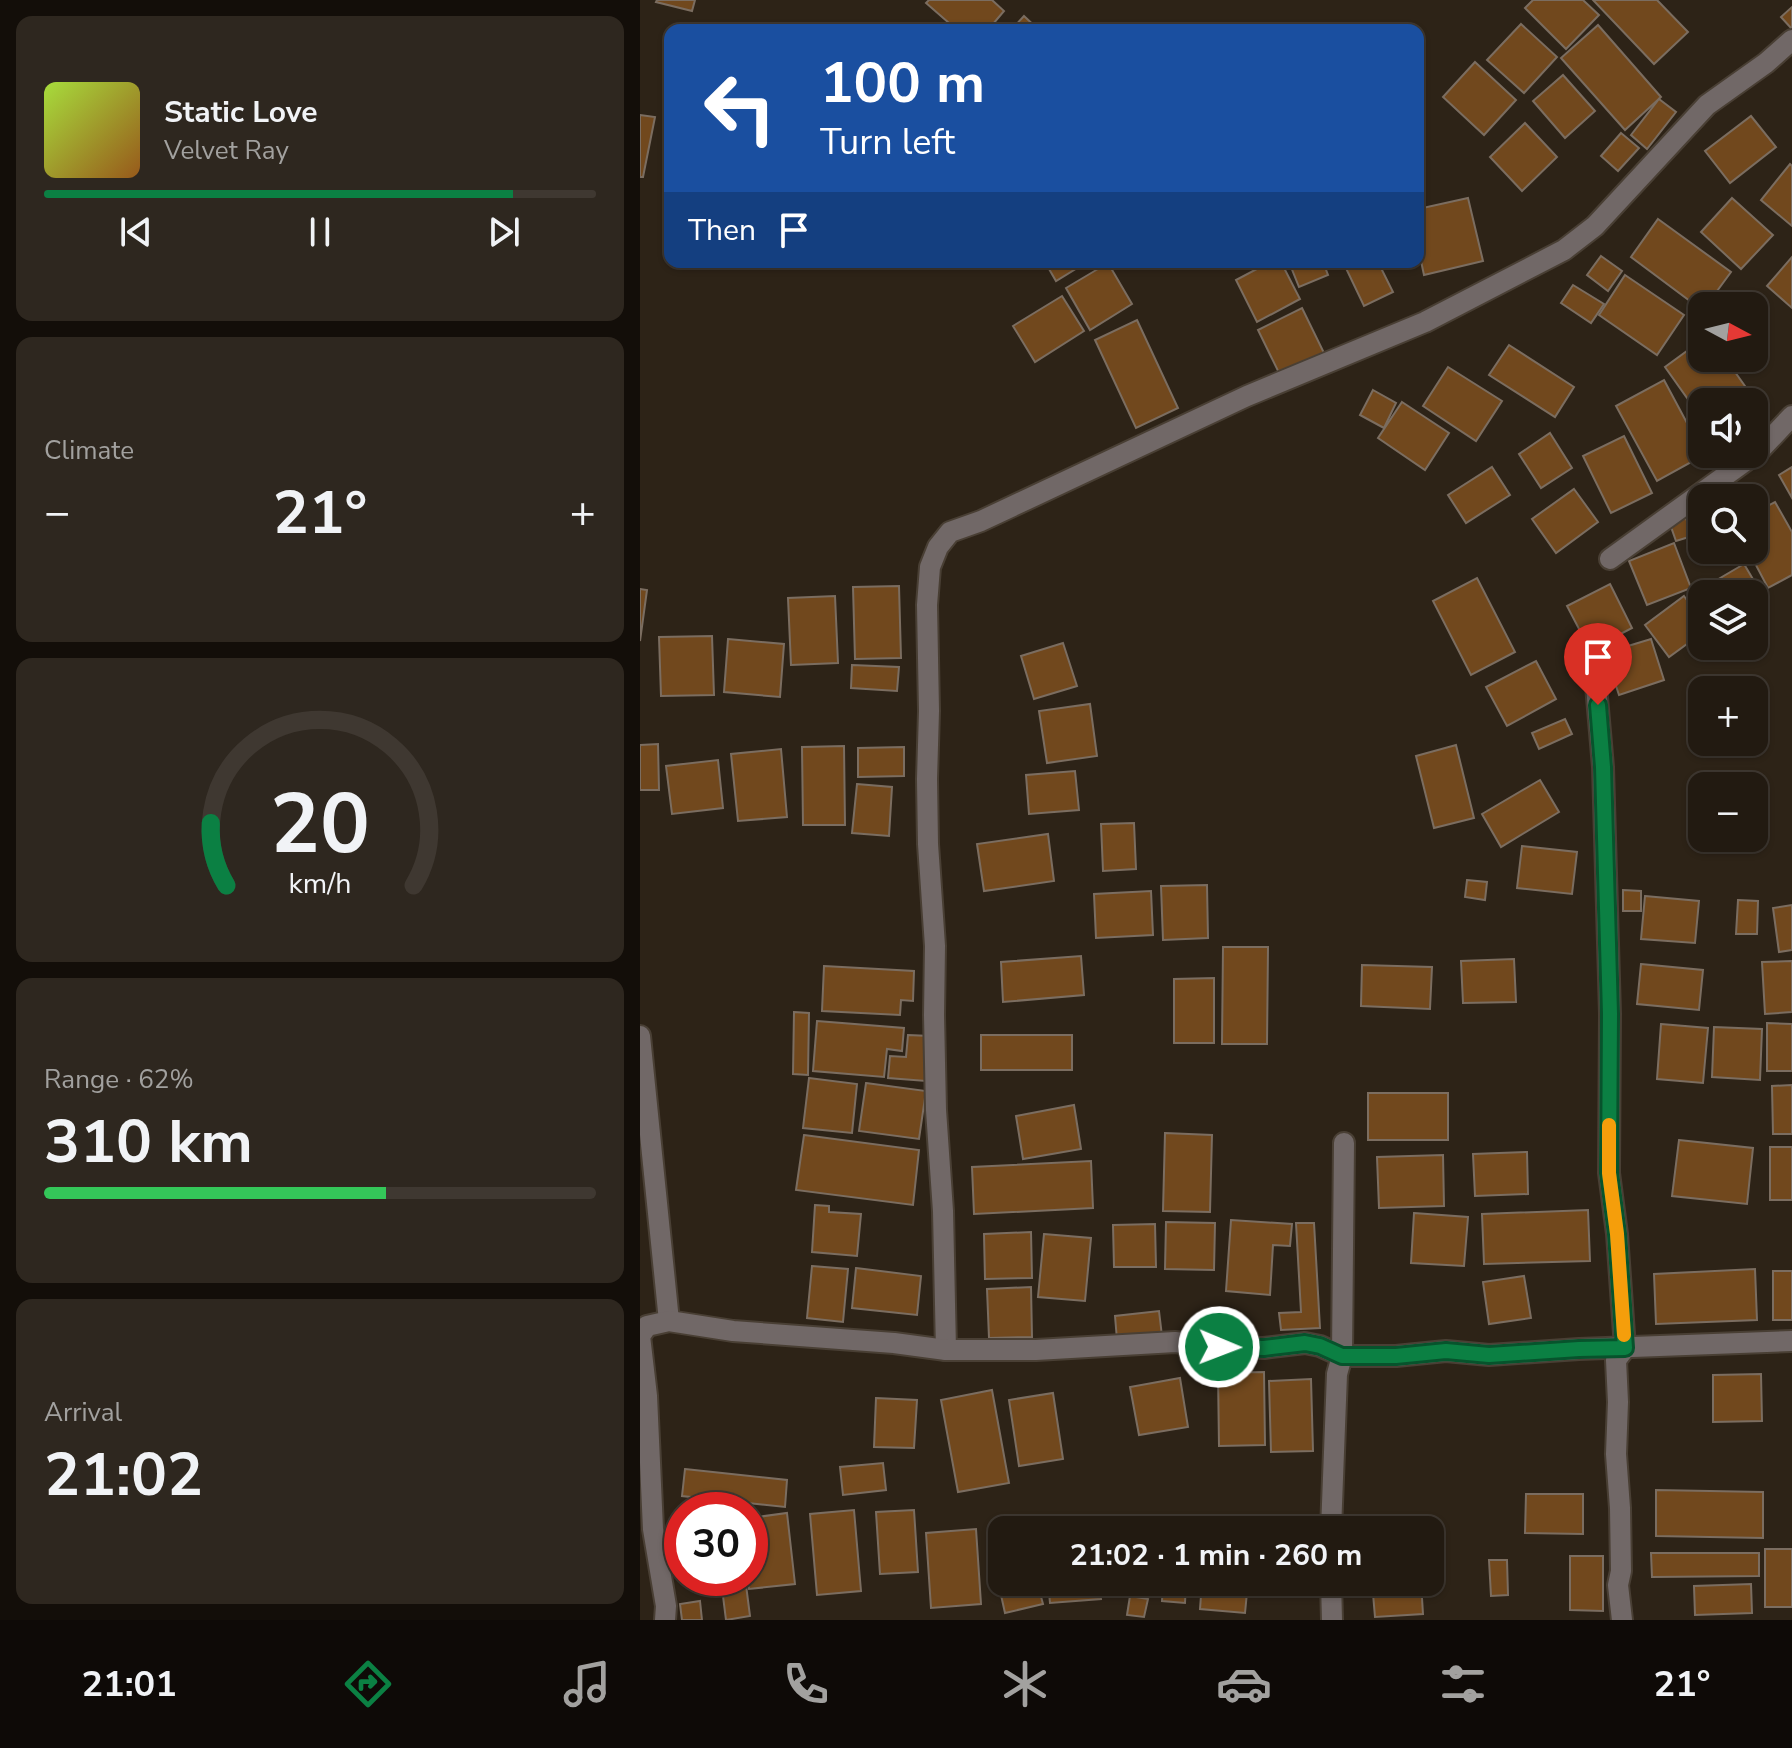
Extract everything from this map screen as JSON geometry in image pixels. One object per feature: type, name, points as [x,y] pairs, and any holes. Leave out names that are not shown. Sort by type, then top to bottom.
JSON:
[{"type":"street","points":[[946,1350],[946,1268],[936,1110],[935,946],[927,779],[927,605],[930,567],[938,547],[950,532],[981,521],[1247,396],[1425,322],[1564,250],[1595,226],[1707,105],[1766,63],[1792,40]]},
{"type":"street","points":[[1610,559],[1758,452],[1792,416]]},
{"type":"street","points":[[1595,674],[1603,767],[1610,1014],[1609,1173],[1617,1234],[1625,1348],[1616,1360],[1621,1571],[1618,1585],[1622,1620]]},
{"type":"street","points":[[640,1036],[669,1321]]},
{"type":"street","points":[[1332,1516],[1337,1374],[1342,1356],[1344,1143]]},
{"type":"street","points":[[665,1620],[666,1606],[647,1529],[647,1396],[640,1336],[647,1326],[669,1321],[733,1331],[946,1350],[1050,1349],[1175,1342],[1264,1348],[1305,1343],[1342,1356],[1396,1356],[1446,1351],[1489,1355],[1792,1341]]},
{"type":"street","points":[[1331,1596],[1332,1620]]},
{"type":"building","points":[[657,0],[695,0],[692,11]]},
{"type":"building","points":[[929,0],[992,0],[1004,11],[993,24],[950,24],[926,3]]},
{"type":"building","points":[[1533,0],[1583,0],[1599,15],[1566,49],[1525,8]]},
{"type":"building","points":[[1593,0],[1657,0],[1688,32],[1654,64]]},
{"type":"building","points":[[1792,7],[1792,27],[1791,28],[1781,17]]},
{"type":"building","points":[[1024,16],[1033,24],[1017,24]]},
{"type":"building","points":[[1521,24],[1557,57],[1524,93],[1487,60]]},
{"type":"building","points":[[1598,25],[1661,97],[1625,130],[1561,58]]},
{"type":"building","points":[[1475,62],[1516,100],[1484,135],[1443,97]]},
{"type":"building","points":[[1563,75],[1595,111],[1565,138],[1533,101]]},
{"type":"building","points":[[1659,99],[1676,112],[1647,149],[1631,135]]},
{"type":"building","points":[[640,115],[655,117],[643,177],[640,177]]},
{"type":"building","points":[[1751,116],[1776,147],[1730,183],[1705,151]]},
{"type":"building","points":[[1525,123],[1557,157],[1522,191],[1490,157]]},
{"type":"building","points":[[1621,133],[1639,148],[1618,171],[1601,156]]},
{"type":"building","points":[[1790,164],[1792,166],[1792,226],[1761,200]]},
{"type":"building","points":[[1468,198],[1483,261],[1424,275],[1424,208]]},
{"type":"building","points":[[1732,198],[1773,235],[1741,269],[1701,232]]},
{"type":"building","points":[[1658,219],[1731,272],[1716,292],[1688,292],[1688,300],[1631,257]]},
{"type":"building","points":[[1601,256],[1622,271],[1608,291],[1587,275]]},
{"type":"building","points":[[1792,257],[1792,308],[1767,286]]},
{"type":"building","points":[[1048,268],[1077,268],[1056,281]]},
{"type":"building","points":[[1100,268],[1111,268],[1132,304],[1090,330],[1066,288]]},
{"type":"building","points":[[1259,268],[1284,268],[1300,299],[1257,322],[1236,280]]},
{"type":"building","points":[[1291,268],[1325,268],[1328,275],[1299,287]]},
{"type":"building","points":[[1346,268],[1381,268],[1393,292],[1364,306]]},
{"type":"building","points":[[1625,275],[1684,315],[1657,355],[1599,315]]},
{"type":"building","points":[[1573,285],[1604,304],[1591,323],[1561,303]]},
{"type":"building","points":[[1062,296],[1084,331],[1035,362],[1013,326]]},
{"type":"building","points":[[1302,308],[1325,355],[1281,377],[1258,330]]},
{"type":"building","points":[[1137,320],[1178,408],[1136,428],[1095,340]]},
{"type":"building","points":[[1509,345],[1574,387],[1555,417],[1489,375]]},
{"type":"building","points":[[1688,350],[1688,372],[1735,372],[1746,388],[1688,388],[1688,399],[1665,367]]},
{"type":"building","points":[[1448,367],[1502,401],[1476,441],[1423,406]]},
{"type":"building","points":[[1664,380],[1688,425],[1688,464],[1657,481],[1616,406]]},
{"type":"building","points":[[1373,390],[1396,403],[1384,428],[1360,415]]},
{"type":"building","points":[[1402,402],[1449,433],[1425,470],[1378,438]]},
{"type":"building","points":[[1550,433],[1572,468],[1541,488],[1519,454]]},
{"type":"building","points":[[1624,436],[1652,493],[1611,513],[1583,456]]},
{"type":"building","points":[[1492,467],[1510,495],[1466,523],[1448,495]]},
{"type":"building","points":[[1792,467],[1792,498],[1779,475]]},
{"type":"building","points":[[1574,489],[1598,522],[1556,553],[1532,519]]},
{"type":"building","points":[[1775,502],[1792,532],[1792,575],[1768,588],[1768,580],[1764,580],[1755,564],[1768,564],[1768,506]]},
{"type":"building","points":[[1686,518],[1688,537],[1676,541],[1670,524]]},
{"type":"building","points":[[1674,543],[1688,580],[1688,589],[1647,605],[1629,561]]},
{"type":"building","points":[[1744,564],[1753,580],[1717,580]]},
{"type":"building","points":[[1477,578],[1515,652],[1471,675],[1433,601]]},
{"type":"building","points":[[1610,584],[1632,628],[1590,650],[1567,606]]},
{"type":"building","points":[[899,586],[901,658],[855,659],[853,587]]},
{"type":"building","points":[[640,589],[647,590],[640,641]]},
{"type":"building","points":[[835,596],[838,663],[791,665],[788,598]]},
{"type":"building","points":[[1684,596],[1688,602],[1688,643],[1669,657],[1645,625]]},
{"type":"building","points":[[712,636],[714,695],[661,696],[659,637]]},
{"type":"building","points":[[728,639],[784,644],[780,697],[724,692]]},
{"type":"building","points":[[1651,639],[1664,680],[1619,695],[1605,653]]},
{"type":"building","points":[[1063,643],[1077,686],[1034,699],[1021,656]]},
{"type":"building","points":[[1536,661],[1556,699],[1507,726],[1486,687]]},
{"type":"building","points":[[852,665],[899,667],[897,691],[851,688]]},
{"type":"building","points":[[1090,704],[1097,756],[1047,763],[1039,711]]},
{"type":"building","points":[[1565,719],[1572,734],[1539,749],[1532,733]]},
{"type":"building","points":[[658,744],[659,790],[640,790],[640,745]]},
{"type":"building","points":[[1456,745],[1474,818],[1434,828],[1416,756]]},
{"type":"building","points":[[844,746],[845,825],[803,825],[802,747]]},
{"type":"building","points":[[904,747],[904,776],[858,777],[858,748]]},
{"type":"building","points":[[781,749],[787,817],[738,821],[731,754]]},
{"type":"building","points":[[718,760],[723,808],[672,814],[666,766]]},
{"type":"building","points":[[1075,771],[1079,810],[1029,814],[1026,775]]},
{"type":"building","points":[[1540,780],[1559,812],[1501,847],[1482,814]]},
{"type":"building","points":[[857,784],[892,787],[889,836],[852,833]]},
{"type":"building","points":[[1134,823],[1136,869],[1103,871],[1101,824]]},
{"type":"building","points":[[1048,834],[1054,881],[984,891],[977,844]]},
{"type":"building","points":[[1522,846],[1577,852],[1572,894],[1517,888]]},
{"type":"building","points":[[1467,880],[1487,882],[1485,900],[1465,897]]},
{"type":"building","points":[[1207,885],[1208,938],[1163,940],[1161,886]]},
{"type":"building","points":[[1623,890],[1641,891],[1641,911],[1623,911]]},
{"type":"building","points":[[1151,891],[1153,935],[1096,938],[1094,894]]},
{"type":"building","points":[[1645,896],[1699,901],[1695,943],[1641,939]]},
{"type":"building","points":[[1738,900],[1758,901],[1757,934],[1736,934]]},
{"type":"building","points":[[1792,905],[1792,950],[1779,952],[1773,908]]},
{"type":"building","points":[[1223,947],[1268,947],[1267,1044],[1222,1044]]},
{"type":"building","points":[[1081,956],[1084,995],[1003,1002],[1001,962]]},
{"type":"building","points":[[1514,959],[1516,1002],[1463,1003],[1461,961]]},
{"type":"building","points":[[1792,961],[1792,1012],[1765,1014],[1762,962]]},
{"type":"building","points":[[1641,964],[1703,970],[1699,1010],[1637,1004]]},
{"type":"building","points":[[1362,965],[1432,967],[1430,1009],[1361,1006]]},
{"type":"building","points":[[824,966],[914,971],[913,1001],[901,1000],[900,1015],[822,1011]]},
{"type":"building","points":[[1214,978],[1214,1043],[1174,1043],[1174,979]]},
{"type":"building","points":[[794,1012],[809,1013],[808,1075],[793,1074]]},
{"type":"building","points":[[817,1021],[904,1028],[902,1051],[887,1049],[884,1077],[813,1071]]},
{"type":"building","points":[[1767,1023],[1792,1024],[1792,1071],[1767,1071]]},
{"type":"building","points":[[1661,1024],[1708,1028],[1703,1083],[1657,1079]]},
{"type":"building","points":[[1714,1027],[1762,1029],[1760,1080],[1712,1077]]},
{"type":"building","points":[[908,1035],[930,1036],[926,1081],[888,1078],[890,1056],[906,1057]]},
{"type":"building","points":[[981,1035],[1072,1035],[1072,1070],[981,1070]]},
{"type":"building","points":[[809,1078],[857,1084],[852,1133],[803,1128]]},
{"type":"building","points":[[866,1083],[926,1091],[919,1139],[859,1131]]},
{"type":"building","points":[[1792,1085],[1792,1134],[1773,1134],[1772,1086]]},
{"type":"building","points":[[1368,1093],[1448,1093],[1448,1140],[1368,1140]]},
{"type":"building","points":[[1074,1105],[1081,1149],[1023,1159],[1016,1116]]},
{"type":"building","points":[[1165,1133],[1212,1135],[1210,1212],[1163,1211]]},
{"type":"building","points":[[804,1135],[919,1150],[913,1205],[796,1190]]},
{"type":"building","points":[[1679,1140],[1753,1148],[1747,1204],[1672,1196]]},
{"type":"building","points":[[1770,1147],[1792,1147],[1792,1200],[1770,1200]]},
{"type":"building","points":[[1527,1152],[1528,1194],[1475,1196],[1473,1154]]},
{"type":"building","points":[[1443,1155],[1444,1206],[1379,1208],[1377,1157]]},
{"type":"building","points":[[1091,1161],[1093,1208],[974,1214],[972,1167]]},
{"type":"building","points":[[815,1205],[829,1206],[829,1212],[861,1214],[857,1256],[812,1252]]},
{"type":"building","points":[[1588,1210],[1590,1261],[1484,1264],[1482,1214]]},
{"type":"building","points":[[1414,1213],[1468,1217],[1464,1266],[1411,1263]]},
{"type":"building","points":[[1231,1220],[1292,1224],[1290,1246],[1273,1245],[1270,1295],[1226,1291]]},
{"type":"building","points":[[1166,1222],[1215,1223],[1214,1270],[1165,1269]]},
{"type":"building","points":[[1296,1223],[1314,1223],[1320,1328],[1281,1330],[1279,1313],[1301,1312]]},
{"type":"building","points":[[1155,1224],[1156,1267],[1114,1267],[1113,1225]]},
{"type":"building","points":[[1031,1232],[1032,1278],[985,1279],[984,1234]]},
{"type":"building","points":[[1044,1234],[1091,1238],[1085,1301],[1038,1297]]},
{"type":"building","points":[[812,1266],[848,1269],[843,1322],[807,1318]]},
{"type":"building","points":[[856,1268],[921,1276],[917,1315],[852,1308]]},
{"type":"building","points":[[1755,1269],[1757,1320],[1656,1324],[1654,1274]]},
{"type":"building","points":[[1773,1271],[1792,1271],[1792,1320],[1773,1320]]},
{"type":"building","points":[[1524,1276],[1531,1318],[1489,1324],[1483,1282]]},
{"type":"building","points":[[1031,1287],[1032,1337],[989,1338],[987,1289]]},
{"type":"building","points":[[1159,1311],[1162,1336],[1117,1340],[1115,1316]]},
{"type":"building","points":[[1264,1372],[1265,1445],[1219,1446],[1218,1373]]},
{"type":"building","points":[[1761,1374],[1762,1421],[1713,1422],[1713,1375]]},
{"type":"building","points":[[1180,1378],[1188,1427],[1139,1435],[1130,1387]]},
{"type":"building","points":[[1311,1379],[1313,1451],[1271,1452],[1269,1381]]},
{"type":"building","points":[[992,1390],[1009,1483],[958,1492],[941,1400]]},
{"type":"building","points":[[1053,1393],[1063,1459],[1019,1466],[1009,1400]]},
{"type":"building","points":[[876,1398],[917,1400],[914,1448],[874,1447]]},
{"type":"building","points":[[883,1463],[886,1490],[843,1495],[840,1467]]},
{"type":"building","points":[[685,1469],[787,1480],[785,1507],[768,1505],[768,1492],[682,1492]]},
{"type":"building","points":[[1656,1490],[1763,1492],[1763,1538],[1656,1536]]},
{"type":"building","points":[[1526,1494],[1583,1494],[1583,1534],[1525,1533]]},
{"type":"building","points":[[854,1510],[861,1591],[817,1595],[810,1514]]},
{"type":"building","points":[[914,1510],[918,1572],[880,1574],[876,1512]]},
{"type":"building","points":[[787,1513],[795,1584],[768,1587],[768,1516]]},
{"type":"building","points":[[976,1529],[981,1604],[931,1608],[926,1533]]},
{"type":"building","points":[[1765,1549],[1792,1549],[1792,1607],[1765,1607]]},
{"type":"building","points":[[1651,1553],[1759,1553],[1759,1576],[1652,1577]]},
{"type":"building","points":[[1570,1556],[1603,1556],[1603,1611],[1570,1610]]},
{"type":"building","points":[[1489,1560],[1507,1560],[1508,1595],[1491,1596]]},
{"type":"building","points":[[1751,1584],[1752,1613],[1695,1615],[1694,1586]]},
{"type":"building","points":[[723,1596],[747,1596],[750,1616],[726,1620]]},
{"type":"building","points":[[1001,1596],[1041,1596],[1043,1604],[1005,1613]]},
{"type":"building","points":[[1049,1596],[1101,1596],[1101,1599],[1050,1603]]},
{"type":"building","points":[[1130,1596],[1148,1599],[1144,1617],[1127,1615]]},
{"type":"building","points":[[1162,1596],[1185,1596],[1185,1603],[1162,1601]]},
{"type":"building","points":[[1201,1596],[1247,1596],[1245,1613],[1200,1609]]},
{"type":"building","points":[[1373,1596],[1422,1596],[1423,1614],[1375,1617]]},
{"type":"building","points":[[700,1601],[702,1620],[682,1620],[680,1604]]},
{"type":"slow traffic","points":[[1609,1125],[1609,1173],[1624,1335]]},
{"type":"route","points":[[1219,1347],[1264,1348],[1305,1343],[1342,1356],[1396,1356],[1446,1351],[1489,1355],[1625,1348],[1617,1234],[1609,1173],[1610,1014],[1603,767],[1598,705]]}]
